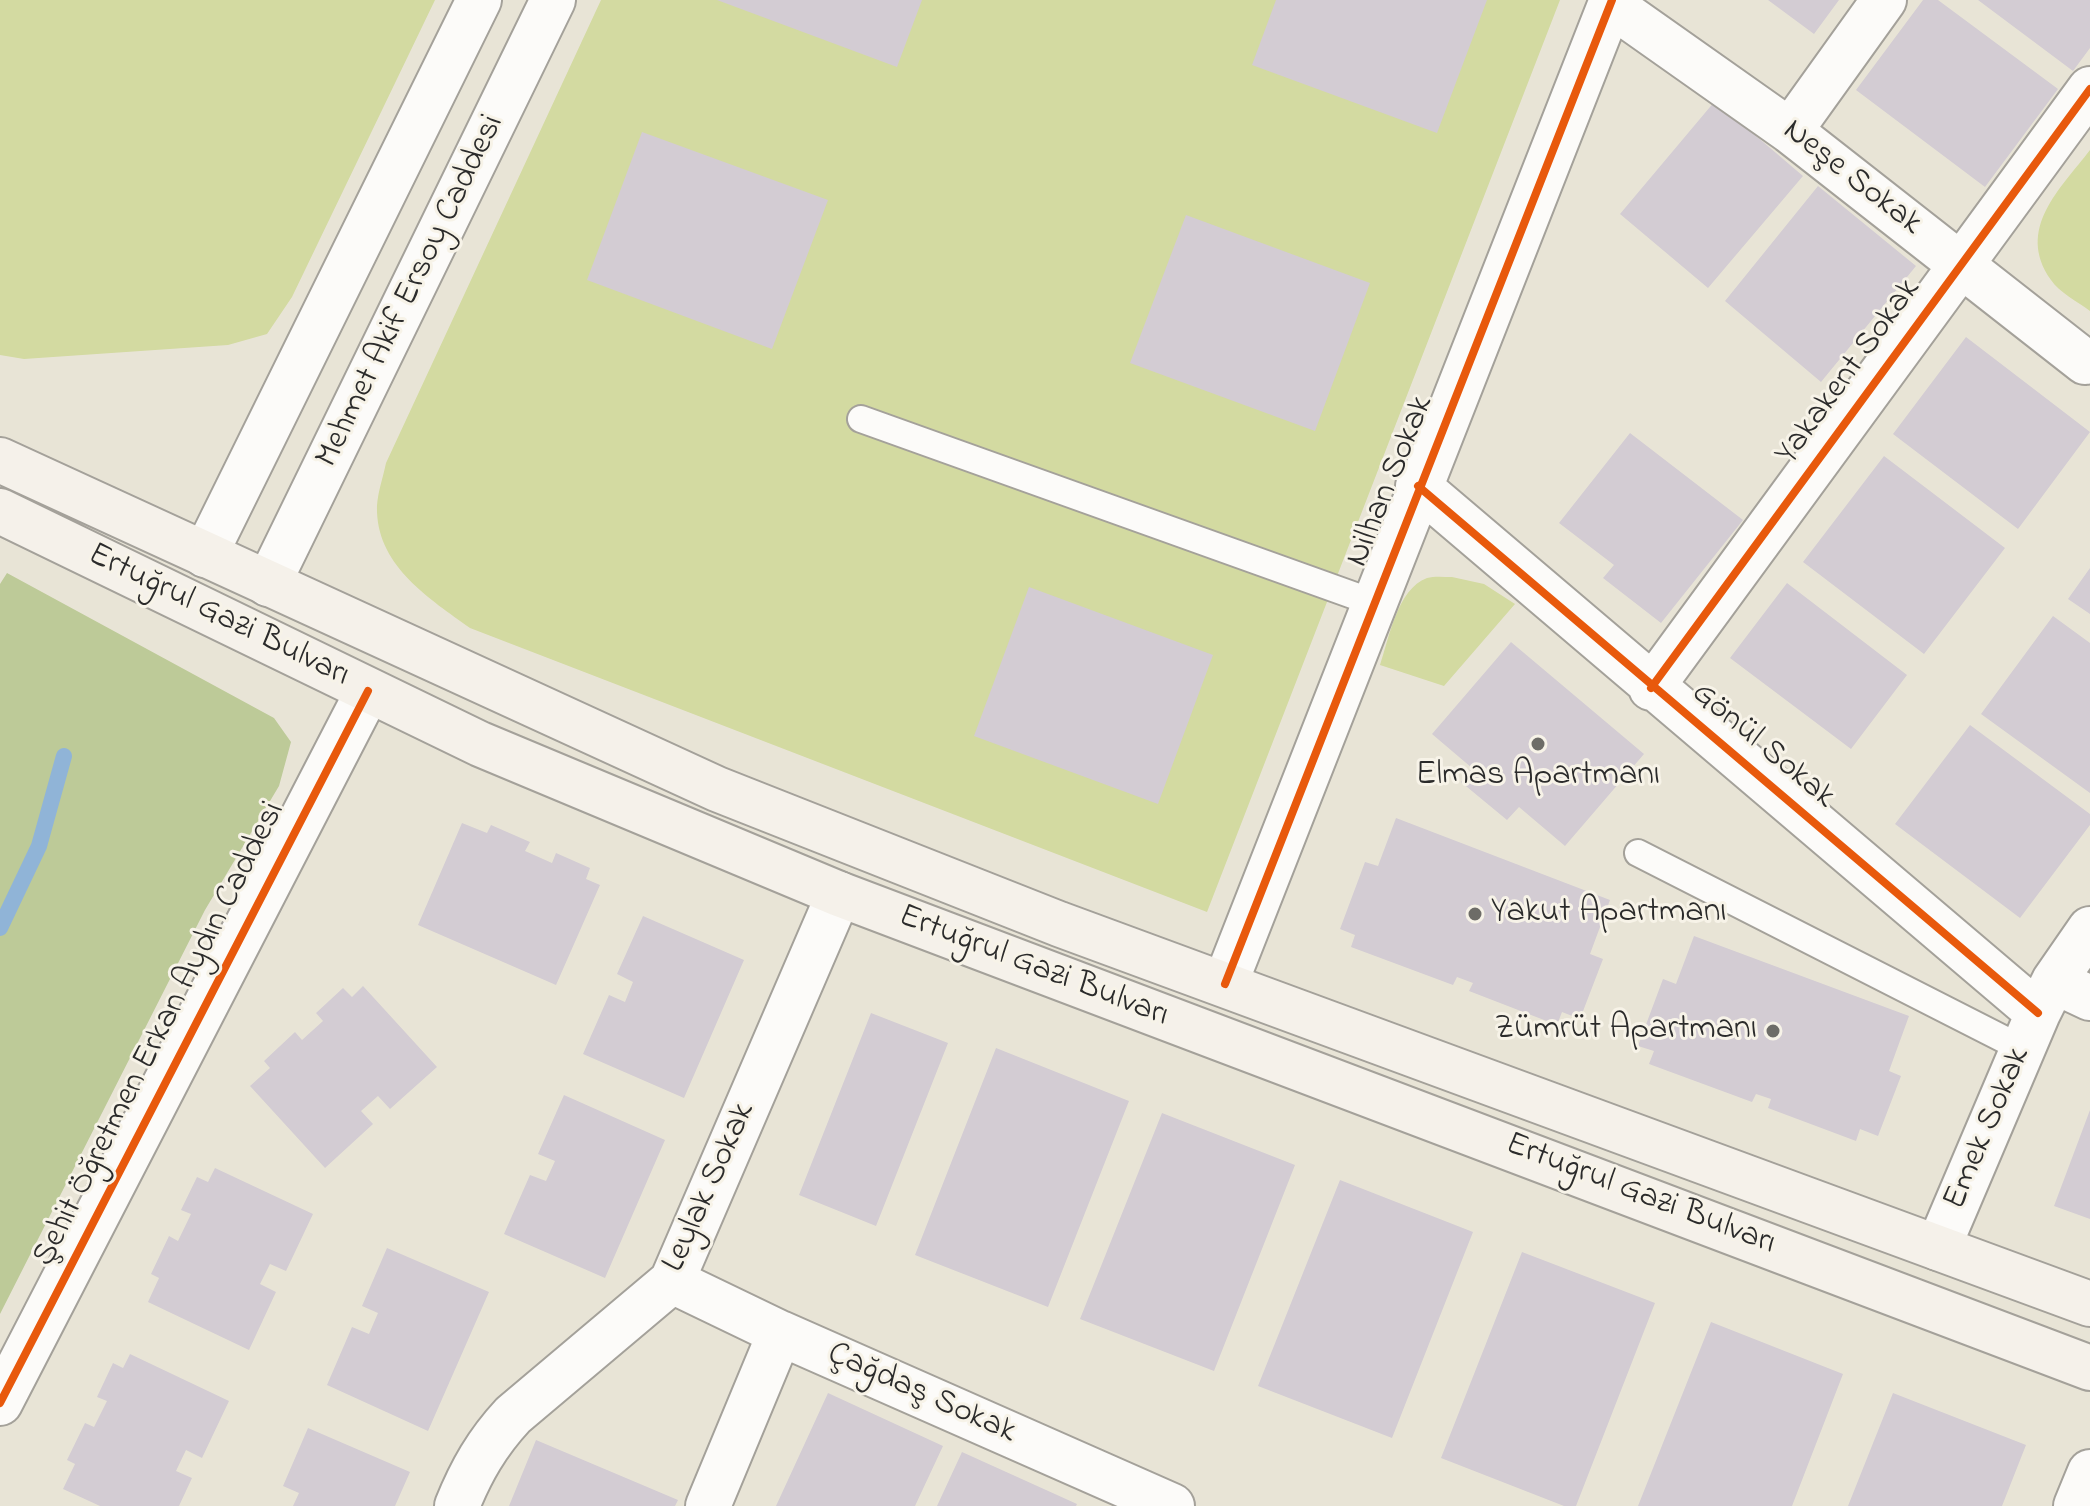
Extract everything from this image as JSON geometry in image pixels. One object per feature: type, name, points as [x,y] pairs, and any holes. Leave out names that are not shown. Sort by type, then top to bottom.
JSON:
[{"type":"main road","name":"Ertuğrul Gazi Bulvarı","points":[[0,460],[717,789],[1059,924],[2090,1304]]},
{"type":"main road","name":"Ertuğrul Gazi Bulvarı","points":[[0,511],[480,744],[839,894],[2090,1368]]},
{"type":"street","name":"Mehmet Akif Ersoy Caddesi","points":[[205,555],[479,0]]},
{"type":"street","name":"Mehmet Akif Ersoy Caddesi","points":[[268,584],[553,0]]},
{"type":"street","points":[[1790,131],[1884,0]]},
{"type":"street","name":"Neşe Sokak","points":[[1611,2],[1790,131],[2085,362]]},
{"type":"street","name":"Nilhan Sokak","points":[[1225,984],[1372,602],[1611,2]]},
{"type":"street","name":"Yakakent Sokak","points":[[1651,688],[2090,89]]},
{"type":"street","name":"Gönül Sokak","points":[[1418,486],[1651,688],[2051,1010]]},
{"type":"street","name":"Şehit Öğretmen Erkan Aydın Caddesi","points":[[0,1403],[368,691]]},
{"type":"street","name":"Leylak Sokak","points":[[457,1506],[473,1467],[513,1415],[672,1281],[839,894]]},
{"type":"street","name":"Emek Sokak","points":[[1938,1248],[2090,929]]},
{"type":"street","name":"Çağdaş Sokak","points":[[672,1281],[780,1333],[1172,1506]]},
{"type":"street","points":[[708,1506],[780,1333]]},
{"type":"street","points":[[2076,1506],[2090,1472]]},
{"type":"lane","points":[[861,419],[1372,602]]},
{"type":"lane","points":[[1638,853],[2051,1010]]},
{"type":"green space","points":[[0,0],[435,0],[292,297],[267,334],[228,345],[24,359],[0,355]]},
{"type":"green space","points":[[601,0],[1560,0],[1207,912],[470,628],[424,593],[397,565],[380,532],[377,512],[386,463]]},
{"type":"green space","points":[[2090,150],[2090,311],[2054,284],[2041,261],[2038,244],[2046,210]]},
{"type":"green space","points":[[7,573],[274,718],[291,742],[279,786],[205,910],[0,1314],[0,584]]},
{"type":"green space","points":[[1452,577],[1484,584],[1515,604],[1444,686],[1380,665],[1396,616],[1408,593],[1427,578]]},
{"type":"building","points":[[717,0],[922,0],[897,67]]},
{"type":"building","points":[[1276,0],[1487,0],[1437,133],[1252,65]]},
{"type":"building","points":[[1768,0],[1839,0],[1814,34]]},
{"type":"building","points":[[1923,0],[1938,0],[2058,89],[1985,187],[1856,90]]},
{"type":"building","points":[[1978,0],[2090,0],[2090,48],[2073,71]]},
{"type":"building","points":[[1715,101],[1803,176],[1708,288],[1620,214]]},
{"type":"building","points":[[642,132],[828,200],[772,349],[587,280]]},
{"type":"building","points":[[1818,186],[1916,266],[1821,382],[1725,301]]},
{"type":"building","points":[[1186,215],[1370,283],[1315,431],[1130,363]]},
{"type":"building","points":[[1966,337],[2090,432],[2018,529],[1893,434]]},
{"type":"building","points":[[1630,433],[1743,520],[1661,623],[1603,578],[1614,565],[1559,523]]},
{"type":"building","points":[[1884,456],[2005,548],[1924,654],[1803,562]]},
{"type":"building","points":[[2090,568],[2090,614],[2068,599]]},
{"type":"building","points":[[1787,583],[1907,675],[1851,749],[1730,658]]},
{"type":"building","points":[[1029,587],[1213,655],[1158,804],[974,736]]},
{"type":"building","points":[[2053,616],[2090,643],[2090,793],[1981,714]]},
{"type":"building","name":"Elmas Apartmanı","points":[[1511,642],[1644,754],[1565,846],[1519,807],[1507,820],[1461,782],[1472,768],[1432,734]]},
{"type":"building","points":[[1970,725],[2090,814],[2090,825],[2020,918],[1895,824]]},
{"type":"building","name":"Yakut Apartmanı","points":[[1396,818],[1610,900],[1590,954],[1603,959],[1580,1019],[1562,1012],[1557,1025],[1469,991],[1473,983],[1457,977],[1453,985],[1351,947],[1355,935],[1340,929],[1365,862],[1378,866]]},
{"type":"building","points":[[462,823],[487,833],[491,825],[530,842],[525,851],[552,863],[556,853],[590,868],[586,879],[600,885],[556,985],[418,925]]},
{"type":"building","points":[[643,916],[744,960],[684,1098],[583,1054],[609,995],[625,1002],[633,982],[617,974]]},
{"type":"building","name":"Zümrüt Apartmanı","points":[[1694,936],[1909,1016],[1889,1071],[1901,1076],[1878,1136],[1860,1129],[1856,1141],[1768,1108],[1771,1099],[1756,1094],[1752,1102],[1649,1064],[1654,1051],[1638,1046],[1663,979],[1676,984]]},
{"type":"building","points":[[363,986],[437,1067],[390,1109],[378,1096],[361,1111],[373,1124],[325,1168],[250,1086],[270,1068],[264,1061],[295,1032],[302,1040],[323,1021],[316,1013],[343,988],[352,997]]},
{"type":"building","points":[[871,1013],[948,1043],[876,1226],[799,1195]]},
{"type":"building","points":[[996,1048],[1129,1101],[1048,1307],[915,1255]]},
{"type":"building","points":[[564,1095],[665,1140],[605,1278],[504,1234],[530,1175],[546,1181],[555,1161],[538,1154]]},
{"type":"building","points":[[2090,1110],[2090,1219],[2054,1206]]},
{"type":"building","points":[[1162,1113],[1295,1165],[1214,1371],[1080,1319]]},
{"type":"building","points":[[215,1168],[313,1214],[286,1271],[270,1264],[260,1284],[276,1292],[249,1350],[148,1302],[159,1278],[151,1274],[169,1236],[178,1241],[191,1214],[181,1210],[197,1177],[208,1182]]},
{"type":"building","points":[[1340,1180],[1473,1232],[1392,1438],[1258,1386]]},
{"type":"building","points":[[387,1248],[489,1292],[428,1431],[327,1385],[352,1327],[369,1334],[378,1313],[362,1306]]},
{"type":"building","points":[[1522,1252],[1655,1303],[1576,1506],[1564,1506],[1441,1458]]},
{"type":"building","points":[[1711,1322],[1843,1374],[1792,1506],[1638,1506]]},
{"type":"building","points":[[130,1354],[229,1401],[202,1458],[186,1450],[176,1471],[192,1478],[179,1506],[100,1506],[63,1489],[75,1464],[67,1460],[85,1423],[94,1427],[107,1401],[97,1397],[113,1363],[123,1368]]},
{"type":"building","points":[[828,1393],[943,1446],[915,1506],[776,1506]]},
{"type":"building","points":[[1893,1393],[2026,1445],[2002,1506],[1848,1506]]},
{"type":"building","points":[[308,1428],[410,1472],[395,1506],[293,1506],[299,1493],[283,1486]]},
{"type":"building","points":[[536,1440],[678,1500],[675,1506],[509,1506]]},
{"type":"building","points":[[962,1452],[1077,1504],[937,1506]]},
{"type":"waterway","points":[[0,928],[39,846],[64,756]]},
{"type":"cycle path","points":[[1225,984],[1612,0]]},
{"type":"cycle path","points":[[1651,688],[2090,89]]},
{"type":"cycle path","points":[[1418,486],[2038,1013]]},
{"type":"cycle path","points":[[0,1403],[368,691]]},
{"type":"place","name":"Elmas Apartmanı","points":[[1538,744]]},
{"type":"place","name":"Yakut Apartmanı","points":[[1475,914]]},
{"type":"place","name":"Zümrüt Apartmanı","points":[[1773,1031]]}]
